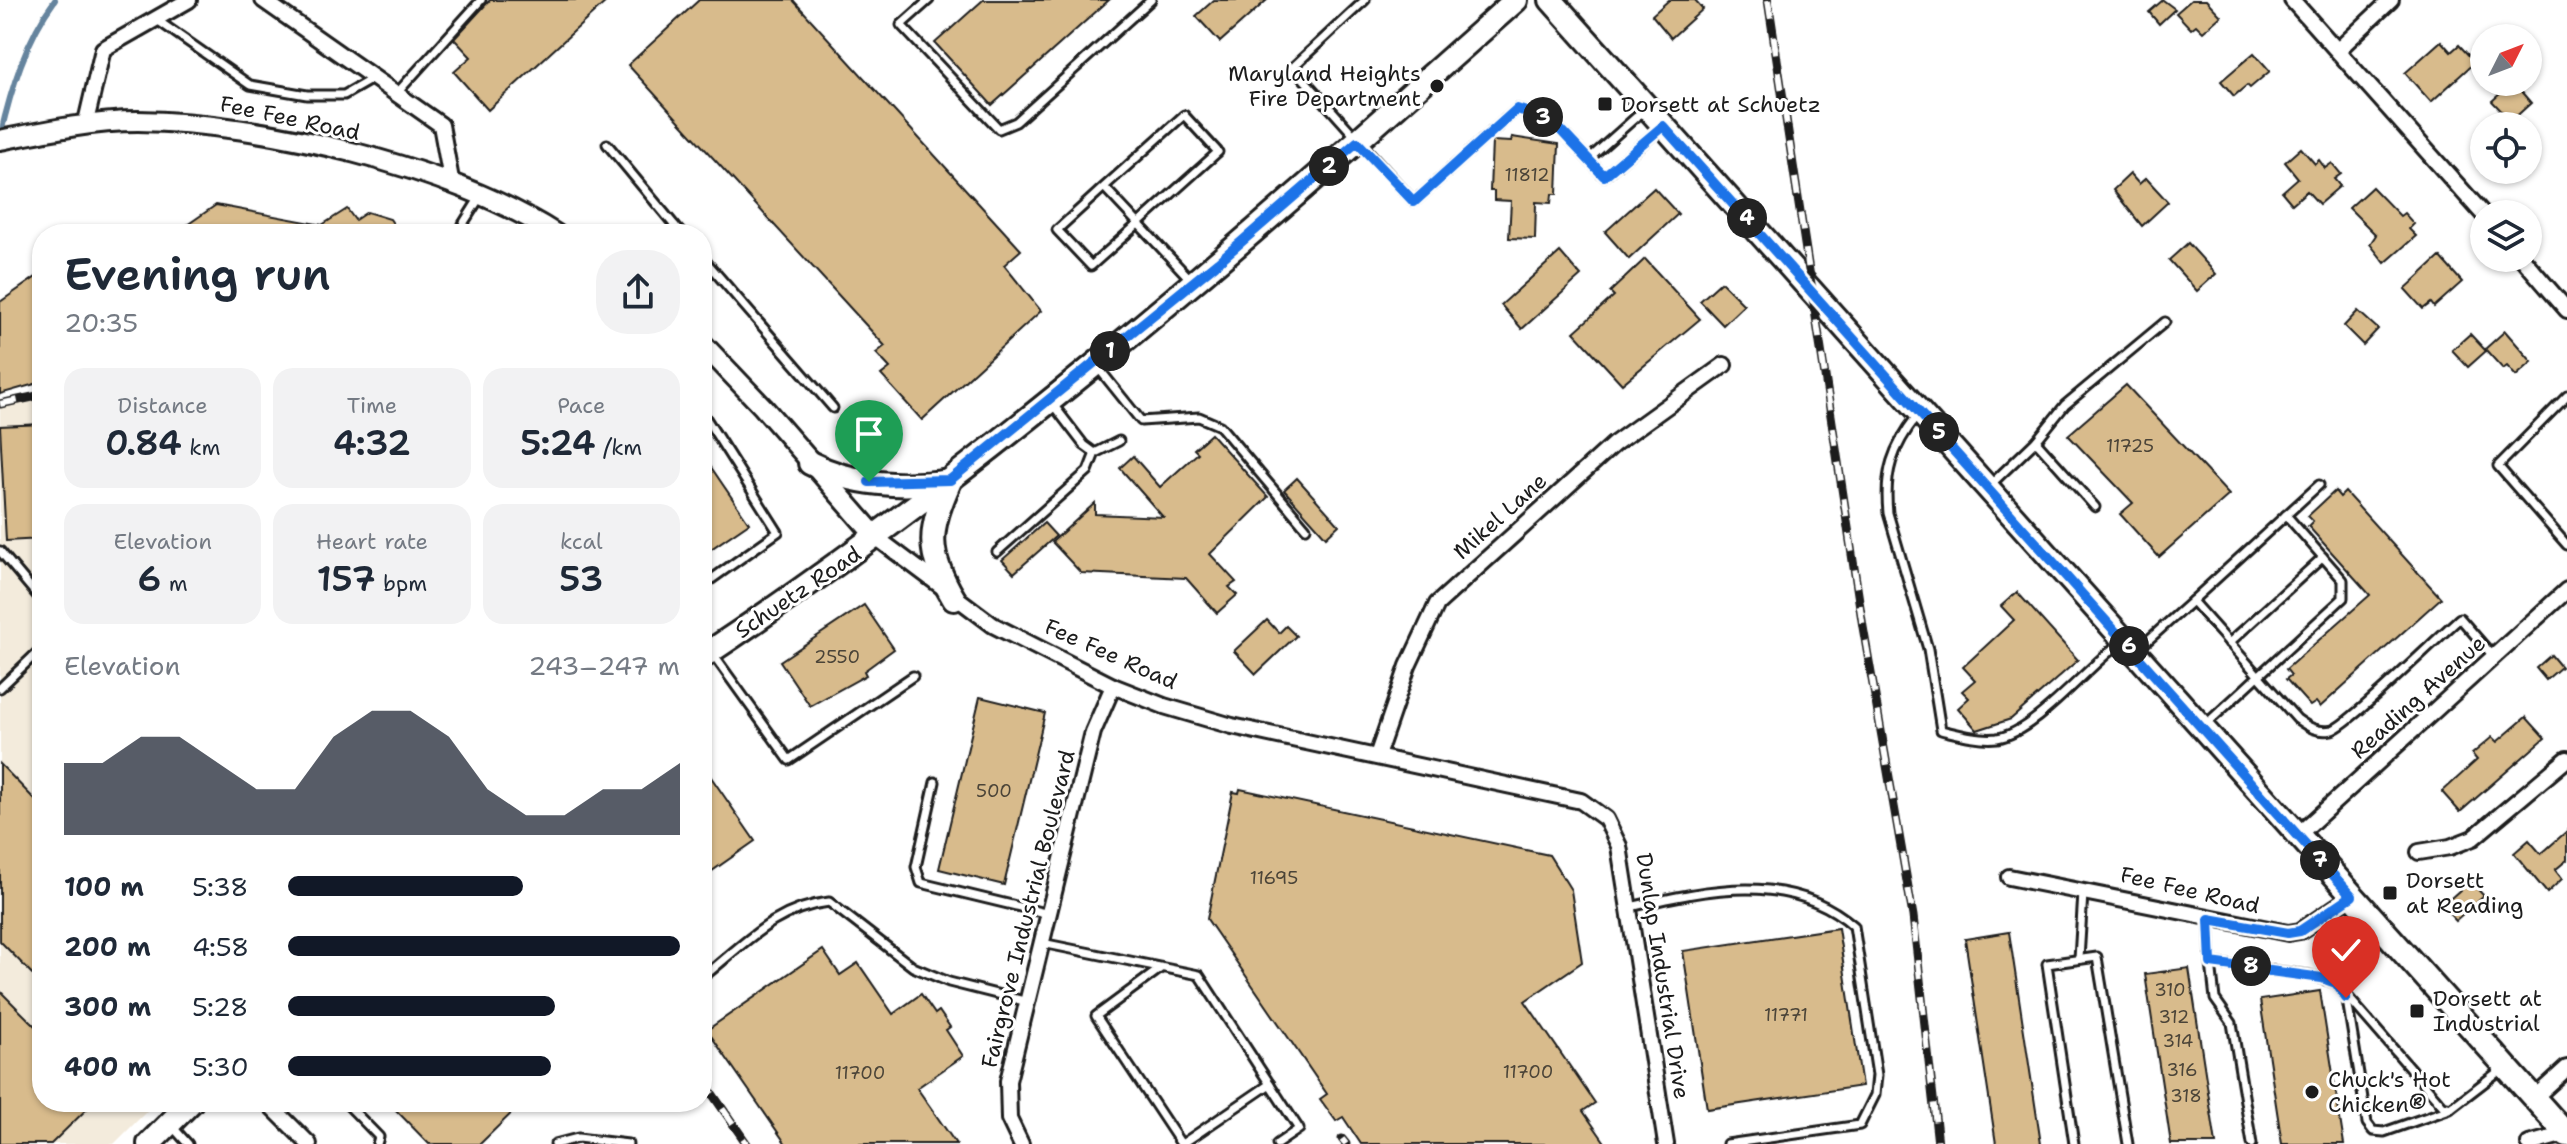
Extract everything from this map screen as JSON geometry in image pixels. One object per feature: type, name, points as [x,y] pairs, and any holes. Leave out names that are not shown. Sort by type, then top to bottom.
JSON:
[{"type":"main road","name":"Schuetz Road","points":[[712,649],[877,538],[1094,364],[1357,142],[1516,0]]},
{"type":"main road","points":[[1551,0],[2566,1134]]},
{"type":"main road","points":[[810,463],[826,471],[869,482],[950,480],[930,542],[937,571],[954,599]]},
{"type":"main road","points":[[149,1144],[181,1112]]},
{"type":"street","points":[[85,126],[103,49],[189,0]]},
{"type":"street","points":[[263,0],[441,125],[452,185]]},
{"type":"street","points":[[2292,0],[2471,200]]},
{"type":"street","points":[[2338,50],[2391,0]]},
{"type":"street","name":"Fee Fee Road","points":[[0,140],[44,131],[135,121],[193,123],[277,136],[401,167],[482,195],[537,224]]},
{"type":"street","points":[[2534,272],[2567,310]]},
{"type":"street","name":"Fee Fee Road","points":[[712,360],[877,538],[954,599],[993,625],[1113,686],[1232,726],[1581,801],[1606,819]]},
{"type":"street","name":"Mikel Lane","points":[[1377,756],[1408,666],[1437,604],[1614,444],[1724,365]]},
{"type":"street","name":"Reading Avenue","points":[[2298,835],[2567,590]]},
{"type":"street","name":"Fairgrove Industrial Boulevard","points":[[1021,1144],[1009,1119],[1007,1102],[1093,732],[1113,686]]},
{"type":"street","points":[[2419,852],[2450,847],[2473,838],[2567,759]]},
{"type":"street","name":"Dunlap Industrial Drive","points":[[1606,819],[1619,846],[1666,1144]]},
{"type":"street","name":"Fee Fee Road","points":[[2009,877],[2288,933],[2300,931],[2352,896]]},
{"type":"street","points":[[2534,1098],[2567,1068]]},
{"type":"street","points":[[277,1112],[309,1144]]},
{"type":"street","points":[[2529,1144],[2566,1134]]},
{"type":"lane","points":[[396,95],[481,0]]},
{"type":"lane","points":[[929,0],[901,25],[999,129],[1016,122],[1151,0]]},
{"type":"lane","points":[[1365,0],[1293,67],[1414,202],[1517,109],[1551,120],[1604,176],[1663,126]]},
{"type":"lane","points":[[155,18],[250,85],[307,95],[344,95],[372,79]]},
{"type":"lane","points":[[1589,159],[1647,108]]},
{"type":"lane","points":[[1184,115],[1218,152],[1091,266],[1057,230],[1104,187],[1184,115]]},
{"type":"lane","points":[[607,144],[673,224]]},
{"type":"lane","points":[[1104,187],[1194,282]]},
{"type":"lane","points":[[463,224],[482,195]]},
{"type":"lane","points":[[712,269],[833,408]]},
{"type":"lane","points":[[1988,487],[2036,441],[2065,405],[2165,322]]},
{"type":"lane","points":[[1094,364],[1141,421],[1199,417],[1220,426],[1306,528]]},
{"type":"lane","points":[[2567,396],[2498,466],[2567,545]]},
{"type":"lane","points":[[1049,400],[1084,445],[1095,453]]},
{"type":"lane","points":[[1921,411],[1896,444],[1885,488],[1888,513],[1935,677],[1941,730],[1999,738],[2048,710],[2102,656],[2130,646],[2192,601],[2319,485]]},
{"type":"lane","points":[[712,428],[778,532],[712,579]]},
{"type":"lane","points":[[997,552],[1088,471],[1095,453],[1119,441]]},
{"type":"lane","points":[[2036,441],[2095,507]]},
{"type":"lane","points":[[2202,728],[2343,598],[2343,580],[2286,515]]},
{"type":"lane","points":[[0,551],[32,589]]},
{"type":"lane","points":[[2229,643],[2323,557]]},
{"type":"lane","points":[[2192,601],[2297,719],[2310,728],[2325,731],[2349,720],[2460,618],[2495,658]]},
{"type":"lane","points":[[0,688],[32,658]]},
{"type":"lane","points":[[712,663],[789,760],[913,676]]},
{"type":"lane","points":[[935,782],[916,867],[921,883],[1049,914]]},
{"type":"lane","points":[[1630,907],[1698,892],[1777,890],[1838,912],[1854,926],[1877,1075],[1875,1095],[1860,1125],[1727,1144]]},
{"type":"lane","points":[[2079,959],[2083,890]]},
{"type":"lane","points":[[712,970],[774,920],[801,905],[829,902],[913,967],[949,982],[1028,1002]]},
{"type":"lane","points":[[2209,919],[2215,999],[2232,1023],[2252,1144]]},
{"type":"lane","points":[[1042,943],[1199,975],[1299,1129],[1277,1144]]},
{"type":"lane","points":[[2074,1144],[2047,964],[2097,957],[2128,1144]]},
{"type":"lane","points":[[2211,963],[2322,978],[2336,983],[2428,1092],[2451,1108]]},
{"type":"lane","points":[[1161,968],[1096,1016],[1182,1144],[1270,1084]]},
{"type":"lane","points":[[2346,998],[2367,1123],[2373,1131],[2384,1132],[2451,1108],[2505,1067]]},
{"type":"lane","points":[[355,1112],[379,1137],[377,1144]]},
{"type":"lane","points":[[170,1123],[188,1144]]},
{"type":"lane","points":[[555,1144],[578,1138],[628,1144]]},
{"type":"shaded area","points":[[32,397],[32,1112],[146,1112],[114,1144],[0,1144],[0,404]]},
{"type":"building","points":[[490,0],[608,0],[488,110],[454,72],[471,57],[454,39]]},
{"type":"building","points":[[699,0],[793,0],[1021,250],[1004,265],[1041,311],[922,420],[881,375],[890,368],[876,353],[885,346],[628,65]]},
{"type":"building","points":[[983,0],[1109,0],[992,105],[935,43]]},
{"type":"building","points":[[1214,0],[1267,0],[1220,42],[1196,16]]},
{"type":"building","points":[[1669,0],[1695,0],[1703,9],[1671,38],[1652,15]]},
{"type":"building","points":[[2163,0],[2175,9],[2159,24],[2149,12]]},
{"type":"building","points":[[2191,0],[2206,0],[2221,16],[2203,32],[2196,25],[2191,29],[2176,13]]},
{"type":"building","points":[[2441,41],[2451,52],[2459,45],[2470,57],[2470,67],[2431,102],[2405,73]]},
{"type":"building","points":[[2254,53],[2270,71],[2250,88],[2247,85],[2234,96],[2221,81]]},
{"type":"building","points":[[2498,96],[2525,96],[2531,103],[2521,112],[2502,112],[2492,101]]},
{"type":"building","points":[[1512,137],[1559,144],[1557,194],[1552,194],[1551,203],[1536,202],[1535,239],[1509,238],[1511,201],[1494,200],[1494,191],[1490,191],[1492,141],[1511,142]]},
{"type":"building","points":[[2301,148],[2315,164],[2319,160],[2325,168],[2332,163],[2341,174],[2334,179],[2340,186],[2319,204],[2307,191],[2292,204],[2282,192],[2298,178],[2285,162]]},
{"type":"building","points":[[2130,174],[2139,184],[2146,178],[2168,202],[2142,226],[2113,190]]},
{"type":"building","points":[[2372,187],[2400,216],[2404,213],[2414,224],[2409,229],[2416,236],[2385,263],[2370,244],[2376,235],[2349,208]]},
{"type":"building","points":[[1654,188],[1678,214],[1629,259],[1605,232]]},
{"type":"building","points":[[216,205],[317,224],[188,224]]},
{"type":"building","points":[[347,209],[355,220],[367,212],[390,219],[393,224],[324,224]]},
{"type":"building","points":[[2188,243],[2216,274],[2197,291],[2169,260]]},
{"type":"building","points":[[1560,252],[1581,276],[1522,329],[1501,305]]},
{"type":"building","points":[[2440,257],[2462,282],[2434,307],[2431,303],[2423,309],[2405,289]]},
{"type":"building","points":[[1645,259],[1700,319],[1622,384],[1574,332],[1614,296],[1610,292]]},
{"type":"building","points":[[32,280],[32,385],[0,394],[0,302]]},
{"type":"building","points":[[1721,282],[1744,305],[1723,325],[1700,301]]},
{"type":"building","points":[[2358,311],[2378,329],[2363,345],[2344,326]]},
{"type":"building","points":[[2505,331],[2532,362],[2516,376],[2507,366],[2503,369],[2485,349]]},
{"type":"building","points":[[2470,334],[2486,351],[2468,367],[2452,350]]},
{"type":"building","points":[[2126,385],[2229,495],[2159,557],[2120,514],[2133,503],[2068,435]]},
{"type":"building","points":[[32,424],[32,540],[6,541],[0,426]]},
{"type":"building","points":[[1211,434],[1268,497],[1210,554],[1236,582],[1229,587],[1237,595],[1217,613],[1186,578],[1081,573],[1052,542],[1095,503],[1095,514],[1163,517],[1120,468],[1133,456],[1160,487],[1198,453],[1194,449]]},
{"type":"building","points":[[712,469],[749,523],[712,548]]},
{"type":"building","points":[[1297,478],[1339,525],[1326,537],[1284,490]]},
{"type":"building","points":[[2335,491],[2340,497],[2345,492],[2441,598],[2320,707],[2316,702],[2310,706],[2286,679],[2291,675],[2286,669],[2370,595],[2308,526],[2313,521],[2308,516]]},
{"type":"building","points":[[1044,523],[1056,536],[1014,573],[1002,560]]},
{"type":"building","points":[[2017,592],[2078,660],[2011,719],[1977,730],[1958,708],[1969,698],[1962,691],[1975,680],[1963,667],[2014,620],[2001,606]]},
{"type":"building","points":[[864,605],[894,649],[864,671],[866,675],[810,706],[780,661]]},
{"type":"building","points":[[1267,620],[1279,633],[1286,626],[1296,636],[1256,674],[1234,651]]},
{"type":"building","points":[[2551,655],[2561,667],[2546,680],[2536,668]]},
{"type":"building","points":[[980,697],[1045,713],[1004,885],[939,869]]},
{"type":"building","points":[[2526,717],[2545,738],[2460,812],[2442,792],[2477,760],[2472,754],[2492,737],[2497,742]]},
{"type":"building","points":[[0,764],[32,797],[32,974],[0,941]]},
{"type":"building","points":[[712,779],[755,841],[712,871]]},
{"type":"building","points":[[1240,789],[1549,855],[1571,890],[1582,962],[1525,1001],[1595,1103],[1583,1111],[1606,1144],[1361,1144],[1343,1117],[1336,1121],[1320,1099],[1327,1094],[1207,919],[1233,792],[1239,793]]},
{"type":"building","points":[[2567,831],[2567,860],[2555,870],[2562,879],[2547,893],[2514,853],[2529,840],[2541,854]]},
{"type":"building","points":[[2470,881],[2484,896],[2456,921],[2442,906]]},
{"type":"building","points":[[1838,928],[1862,1086],[1707,1109],[1683,951]]},
{"type":"building","points":[[2009,932],[2041,1144],[1996,1144],[1965,939]]},
{"type":"building","points":[[823,950],[840,975],[858,963],[893,1014],[921,994],[935,1014],[939,1011],[950,1027],[946,1030],[963,1056],[917,1088],[956,1144],[786,1144],[712,1037],[712,1027]]},
{"type":"building","points":[[2189,968],[2216,1144],[2171,1144],[2145,974]]},
{"type":"building","points":[[0,991],[32,1023],[32,1112],[84,1112],[51,1144],[0,1144]]},
{"type":"building","points":[[2320,991],[2344,1144],[2282,1144],[2260,1000]]},
{"type":"building","points":[[398,1112],[513,1112],[480,1144],[429,1144]]},
{"type":"waterway","points":[[0,137],[21,65],[36,31],[55,0]]},
{"type":"railway","points":[[1768,0],[1863,627],[1913,916],[1938,1144]]},
{"type":"railway","points":[[0,404],[32,397]]},
{"type":"railway","points":[[712,1093],[747,1144]]},
{"type":"railway","points":[[1342,1139],[1346,1144]]},
{"type":"place","name":"Maryland Heights Fire Department","points":[[1437,86]]},
{"type":"place","name":"Dorsett at Schuetz","points":[[1605,104]]},
{"type":"place","name":"Dorsett at Reading","points":[[2390,893]]},
{"type":"place","name":"Dorsett at Industrial","points":[[2417,1011]]},
{"type":"place","name":"Chuck's Hot Chicken®","points":[[2312,1092]]},
{"type":"route","points":[[869,482],[935,483],[950,480],[1218,262],[1357,142],[1414,202],[1517,109],[1551,120],[1604,176],[1663,126],[2352,896],[2300,931],[2288,933],[2209,919],[2211,963],[2248,965],[2322,978],[2336,983],[2346,998]]}]
